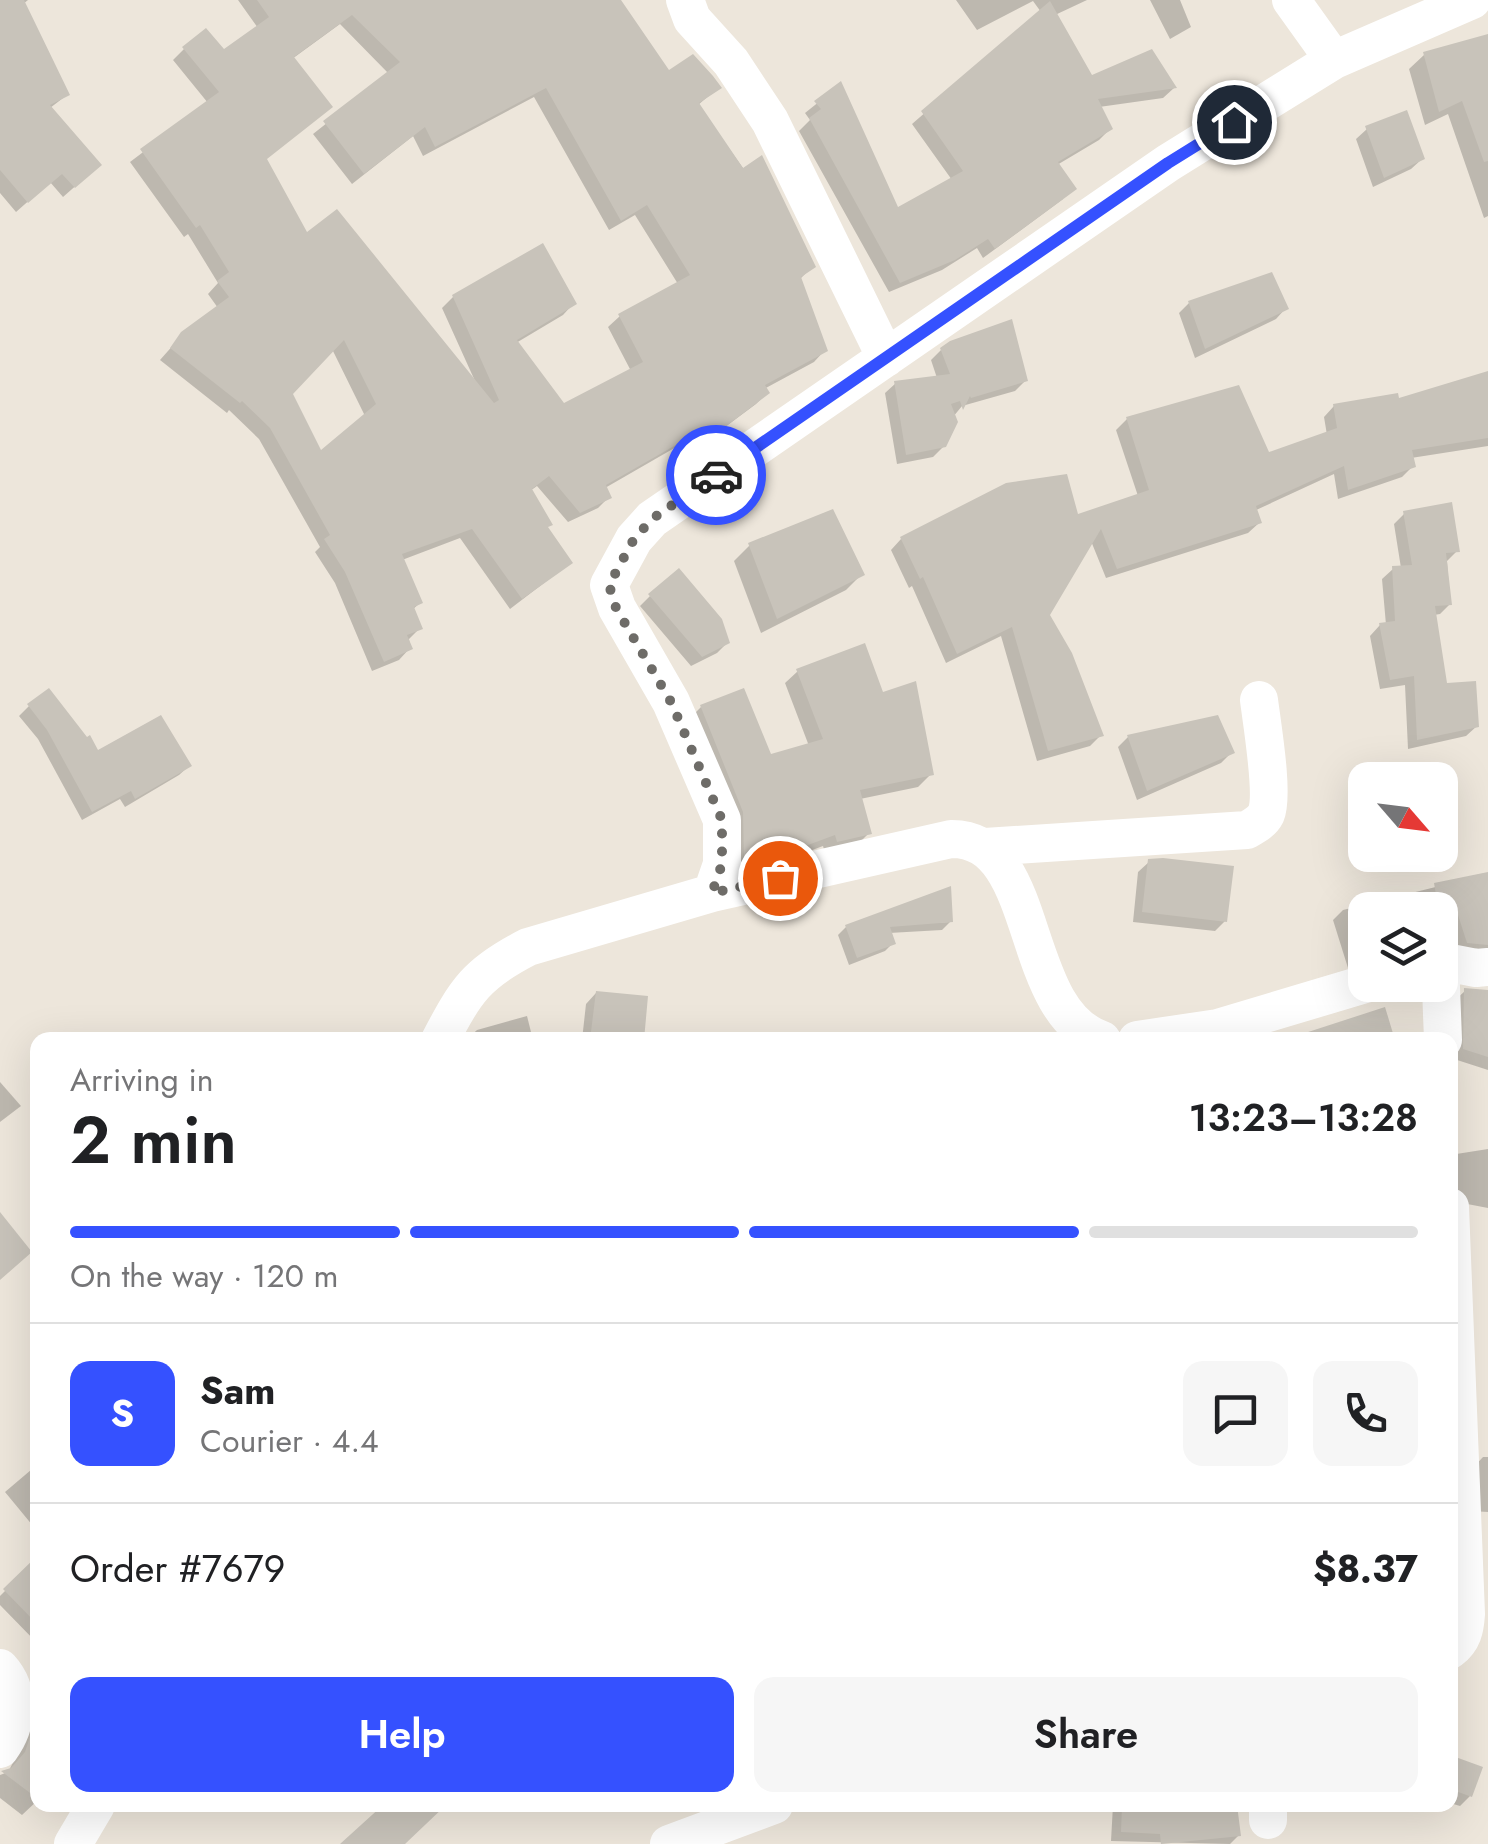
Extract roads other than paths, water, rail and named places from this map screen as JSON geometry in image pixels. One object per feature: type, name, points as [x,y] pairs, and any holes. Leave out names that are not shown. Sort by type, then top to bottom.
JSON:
[{"type":"street","points":[[685,0],[692,19],[731,62],[770,122],[886,358]]},
{"type":"street","points":[[1291,0],[1334,60]]},
{"type":"street","points":[[712,893],[722,864],[722,820],[671,702],[616,608],[609,585],[634,539],[652,519],[1168,163],[1334,60],[1472,0]]},
{"type":"street","points":[[445,1032],[474,981],[502,960],[528,947],[712,893],[951,839],[967,839],[986,847],[1248,830],[1266,814],[1268,798],[1259,700]]},
{"type":"street","points":[[986,847],[1008,877],[1053,995],[1066,1016],[1084,1032]]},
{"type":"street","points":[[1458,964],[1488,967]]},
{"type":"street","points":[[1191,1032],[1218,1028],[1348,989]]},
{"type":"street","points":[[1442,1002],[1443,1032]]},
{"type":"street","points":[[1458,1410],[1466,1614],[1464,1631],[1458,1639]]},
{"type":"street","points":[[0,1668],[8,1677],[15,1706],[0,1750]]},
{"type":"street","points":[[73,1844],[92,1812]]},
{"type":"street","points":[[669,1844],[755,1812]]}]
